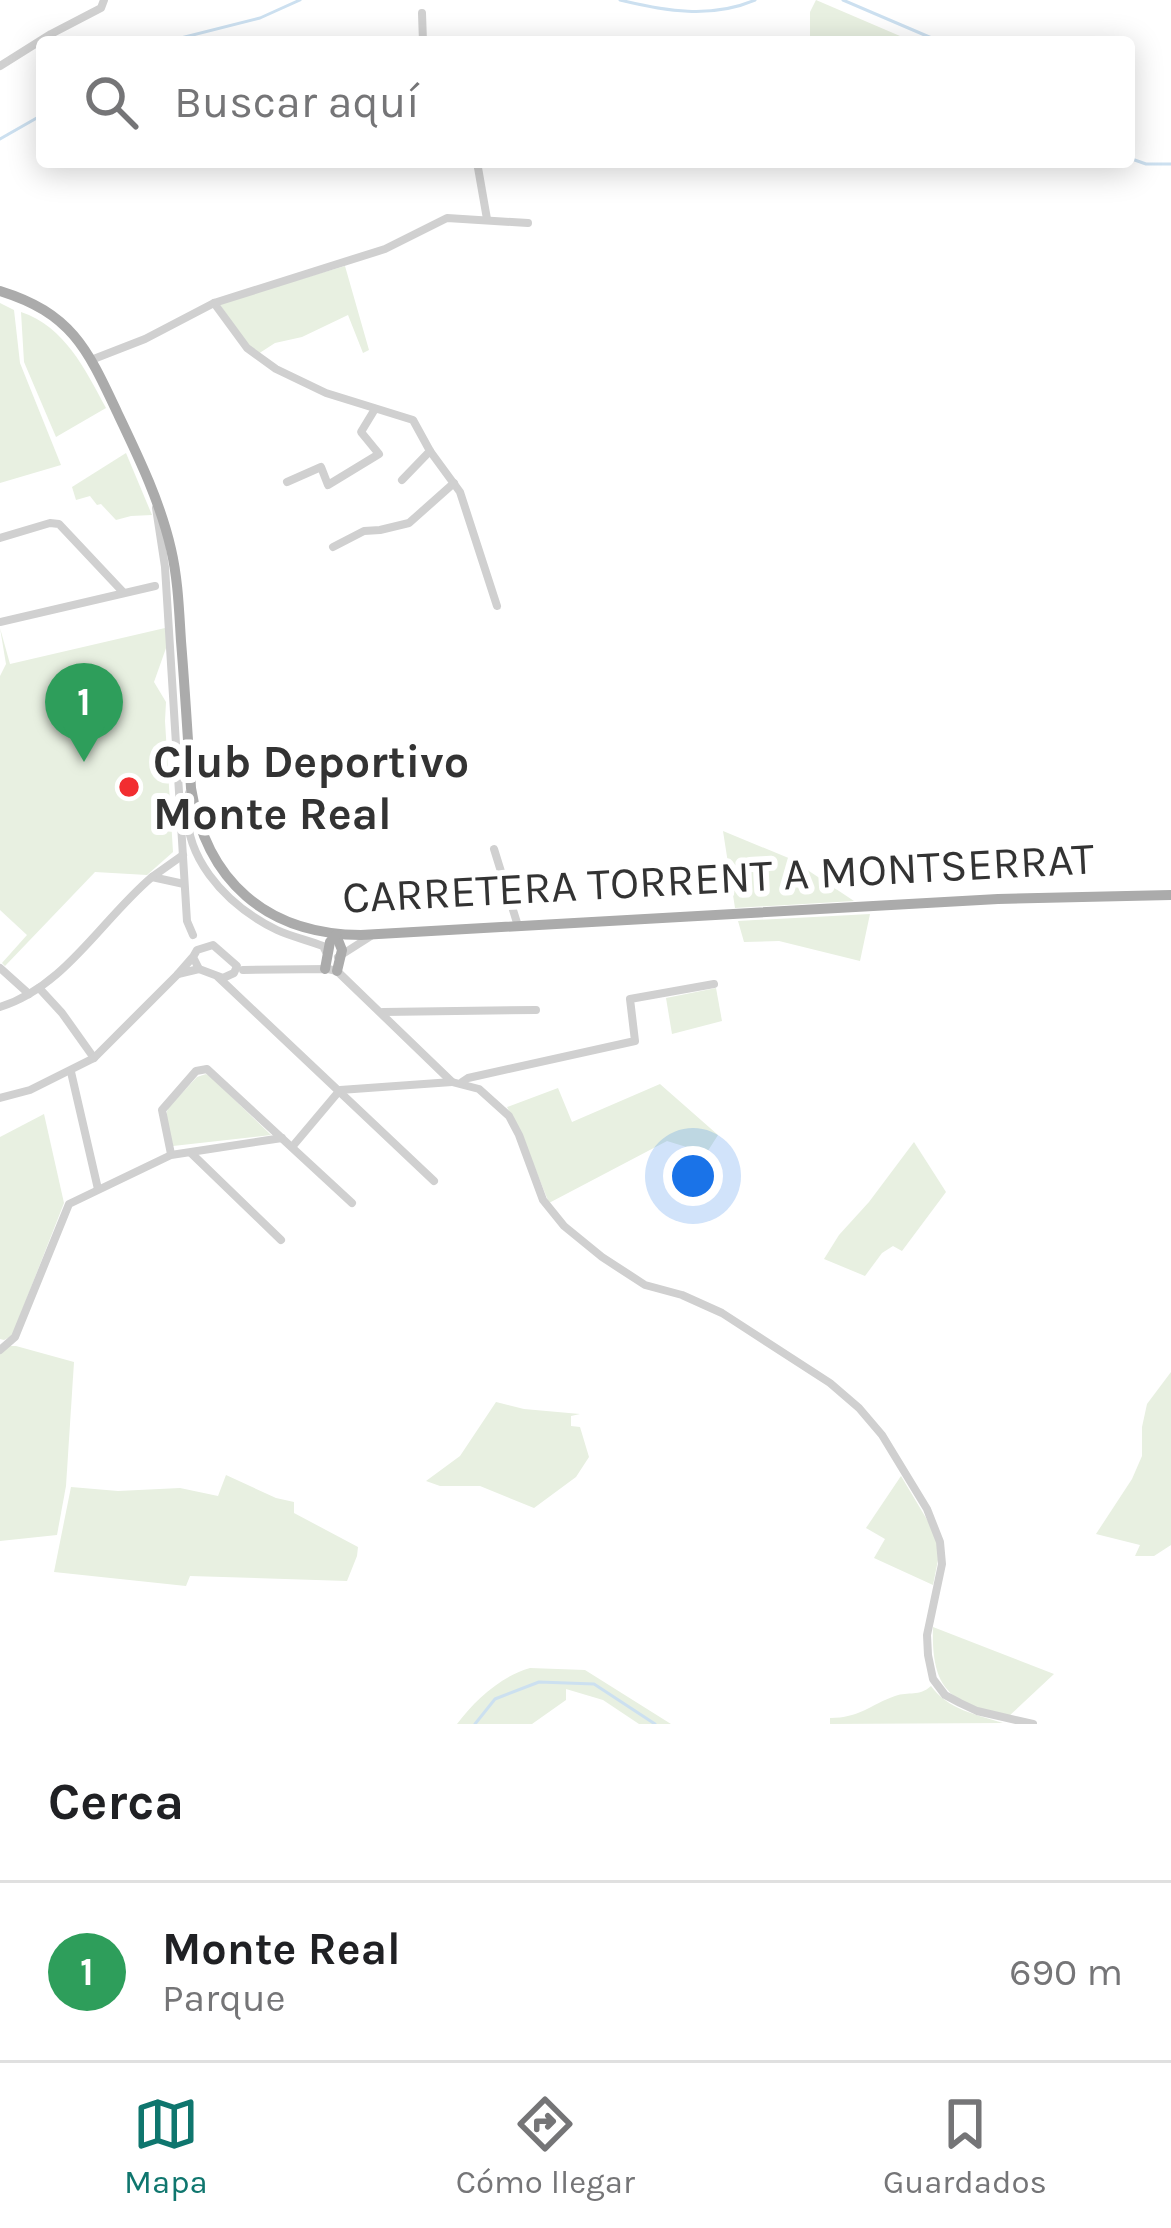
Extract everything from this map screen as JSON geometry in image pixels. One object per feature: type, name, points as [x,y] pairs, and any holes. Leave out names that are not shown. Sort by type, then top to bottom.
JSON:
[{"type":"main road","name":"CARRETERA TORRENT A MONTSERRAT","points":[[0,291],[31,301],[76,337],[156,499],[175,570],[191,786],[198,821],[226,876],[243,894],[292,924],[336,935],[374,935],[998,899],[1171,895]]},
{"type":"main road","points":[[336,935],[341,955],[330,970],[327,954],[336,935]]},
{"type":"street","points":[[48,36],[100,8],[104,0]]},
{"type":"street","points":[[422,13],[423,36]]},
{"type":"street","points":[[0,66],[36,43]]},
{"type":"street","points":[[478,168],[488,219]]},
{"type":"street","points":[[91,360],[214,303],[385,249],[447,218],[528,223]]},
{"type":"street","points":[[214,303],[247,348],[264,361],[326,393],[413,420],[460,492],[497,606]]},
{"type":"street","points":[[286,482],[321,467],[328,485],[379,454],[361,433],[376,409]]},
{"type":"street","points":[[402,480],[430,451]]},
{"type":"street","points":[[333,547],[364,531],[409,523],[454,483]]},
{"type":"street","points":[[156,499],[167,590],[187,921],[199,969]]},
{"type":"street","points":[[0,538],[59,524],[124,593]]},
{"type":"street","points":[[0,622],[155,586],[166,577]]},
{"type":"street","points":[[155,586],[167,590]]},
{"type":"street","points":[[191,786],[190,840],[200,863],[226,895],[273,928],[323,946],[336,958],[374,935]]},
{"type":"street","points":[[494,850],[518,927]]},
{"type":"street","points":[[0,1007],[39,988],[68,964],[152,878],[183,855]]},
{"type":"street","points":[[152,878],[184,884]]},
{"type":"street","points":[[194,935],[208,946]]},
{"type":"street","points":[[0,1098],[30,1090],[94,1058],[195,953],[213,945],[232,972],[232,990],[434,1181]]},
{"type":"street","points":[[0,968],[29,994]]},
{"type":"street","points":[[178,974],[199,969],[330,970],[456,1082],[479,1089],[509,1116],[543,1200],[583,1241],[644,1285],[722,1313],[840,1390],[882,1435],[927,1509],[940,1542],[942,1564],[927,1634],[933,1679],[946,1695],[977,1711],[1033,1724]]},
{"type":"street","points":[[292,1147],[340,1090],[456,1082],[635,1041],[630,999],[714,984]]},
{"type":"street","points":[[39,988],[94,1058]]},
{"type":"street","points":[[381,1012],[536,1010]]},
{"type":"street","points":[[171,1155],[162,1110],[196,1071],[204,1069],[352,1202]]},
{"type":"street","points":[[71,1072],[98,1189]]},
{"type":"street","points":[[3,1346],[16,1336],[66,1209],[75,1200],[171,1155],[282,1138]]},
{"type":"street","points":[[190,1152],[280,1240]]},
{"type":"green space","points":[[816,0],[900,36],[810,36],[810,12]]},
{"type":"green space","points":[[345,266],[369,350],[363,353],[348,315],[258,354],[219,303]]},
{"type":"green space","points":[[0,303],[14,310],[20,363],[61,465],[0,483]]},
{"type":"green space","points":[[21,312],[62,339],[106,408],[56,437],[24,362]]},
{"type":"green space","points":[[126,453],[152,515],[116,520],[90,496],[76,500],[72,487]]},
{"type":"green space","points":[[0,628],[10,664],[165,628],[171,634],[154,682],[166,702],[173,852],[147,875],[95,872],[5,966],[2,963],[27,935],[0,910],[0,676],[6,664]]},
{"type":"green space","points":[[723,831],[791,859],[854,901],[735,908]]},
{"type":"green space","points":[[870,914],[860,961],[779,941],[744,942],[738,921]]},
{"type":"green space","points":[[716,988],[722,1021],[672,1034],[666,998]]},
{"type":"green space","points":[[206,1074],[271,1135],[173,1146],[168,1108],[197,1077]]},
{"type":"green space","points":[[660,1084],[718,1135],[704,1157],[667,1141],[549,1203],[507,1107],[558,1088],[572,1122]]},
{"type":"green space","points":[[44,1114],[64,1203],[12,1336],[4,1340],[0,1339],[0,1137]]},
{"type":"green space","points":[[914,1142],[946,1192],[902,1251],[893,1246],[882,1253],[865,1276],[824,1259],[839,1235]]},
{"type":"green space","points":[[6,1346],[74,1362],[66,1486],[57,1535],[0,1541],[0,1353]]},
{"type":"green space","points":[[1171,1372],[1171,1545],[1154,1556],[1135,1556],[1140,1545],[1096,1534],[1132,1479],[1142,1456],[1147,1404]]},
{"type":"green space","points":[[496,1402],[580,1414],[571,1416],[571,1426],[580,1427],[589,1457],[576,1477],[534,1508],[480,1486],[440,1486],[426,1481],[460,1456]]},
{"type":"green space","points":[[226,1475],[294,1502],[294,1513],[358,1547],[347,1581],[190,1576],[186,1586],[54,1572],[71,1487],[180,1488],[218,1496]]},
{"type":"green space","points":[[901,1476],[935,1533],[939,1555],[933,1585],[874,1558],[885,1539],[866,1528]]},
{"type":"green space","points":[[933,1627],[1054,1674],[1008,1717],[972,1706],[958,1699],[941,1679]]},
{"type":"green space","points":[[530,1668],[585,1670],[671,1724],[639,1724],[603,1700],[566,1689],[566,1700],[532,1724],[457,1724],[489,1690]]},
{"type":"green space","points":[[931,1686],[954,1706],[1003,1723],[830,1724],[830,1718]]},
{"type":"waterway","points":[[189,36],[260,18],[300,0]]},
{"type":"waterway","points":[[620,0],[688,11],[722,10],[755,0]]},
{"type":"waterway","points":[[843,0],[927,36]]},
{"type":"waterway","points":[[0,139],[36,118]]},
{"type":"waterway","points":[[1135,160],[1171,164]]},
{"type":"waterway","points":[[475,1724],[495,1699],[539,1682],[594,1684],[655,1724]]},
{"type":"place","name":"Monte Real","points":[[84,762]]},
{"type":"place","name":"Club Deportivo Monte Real","points":[[129,787]]}]
